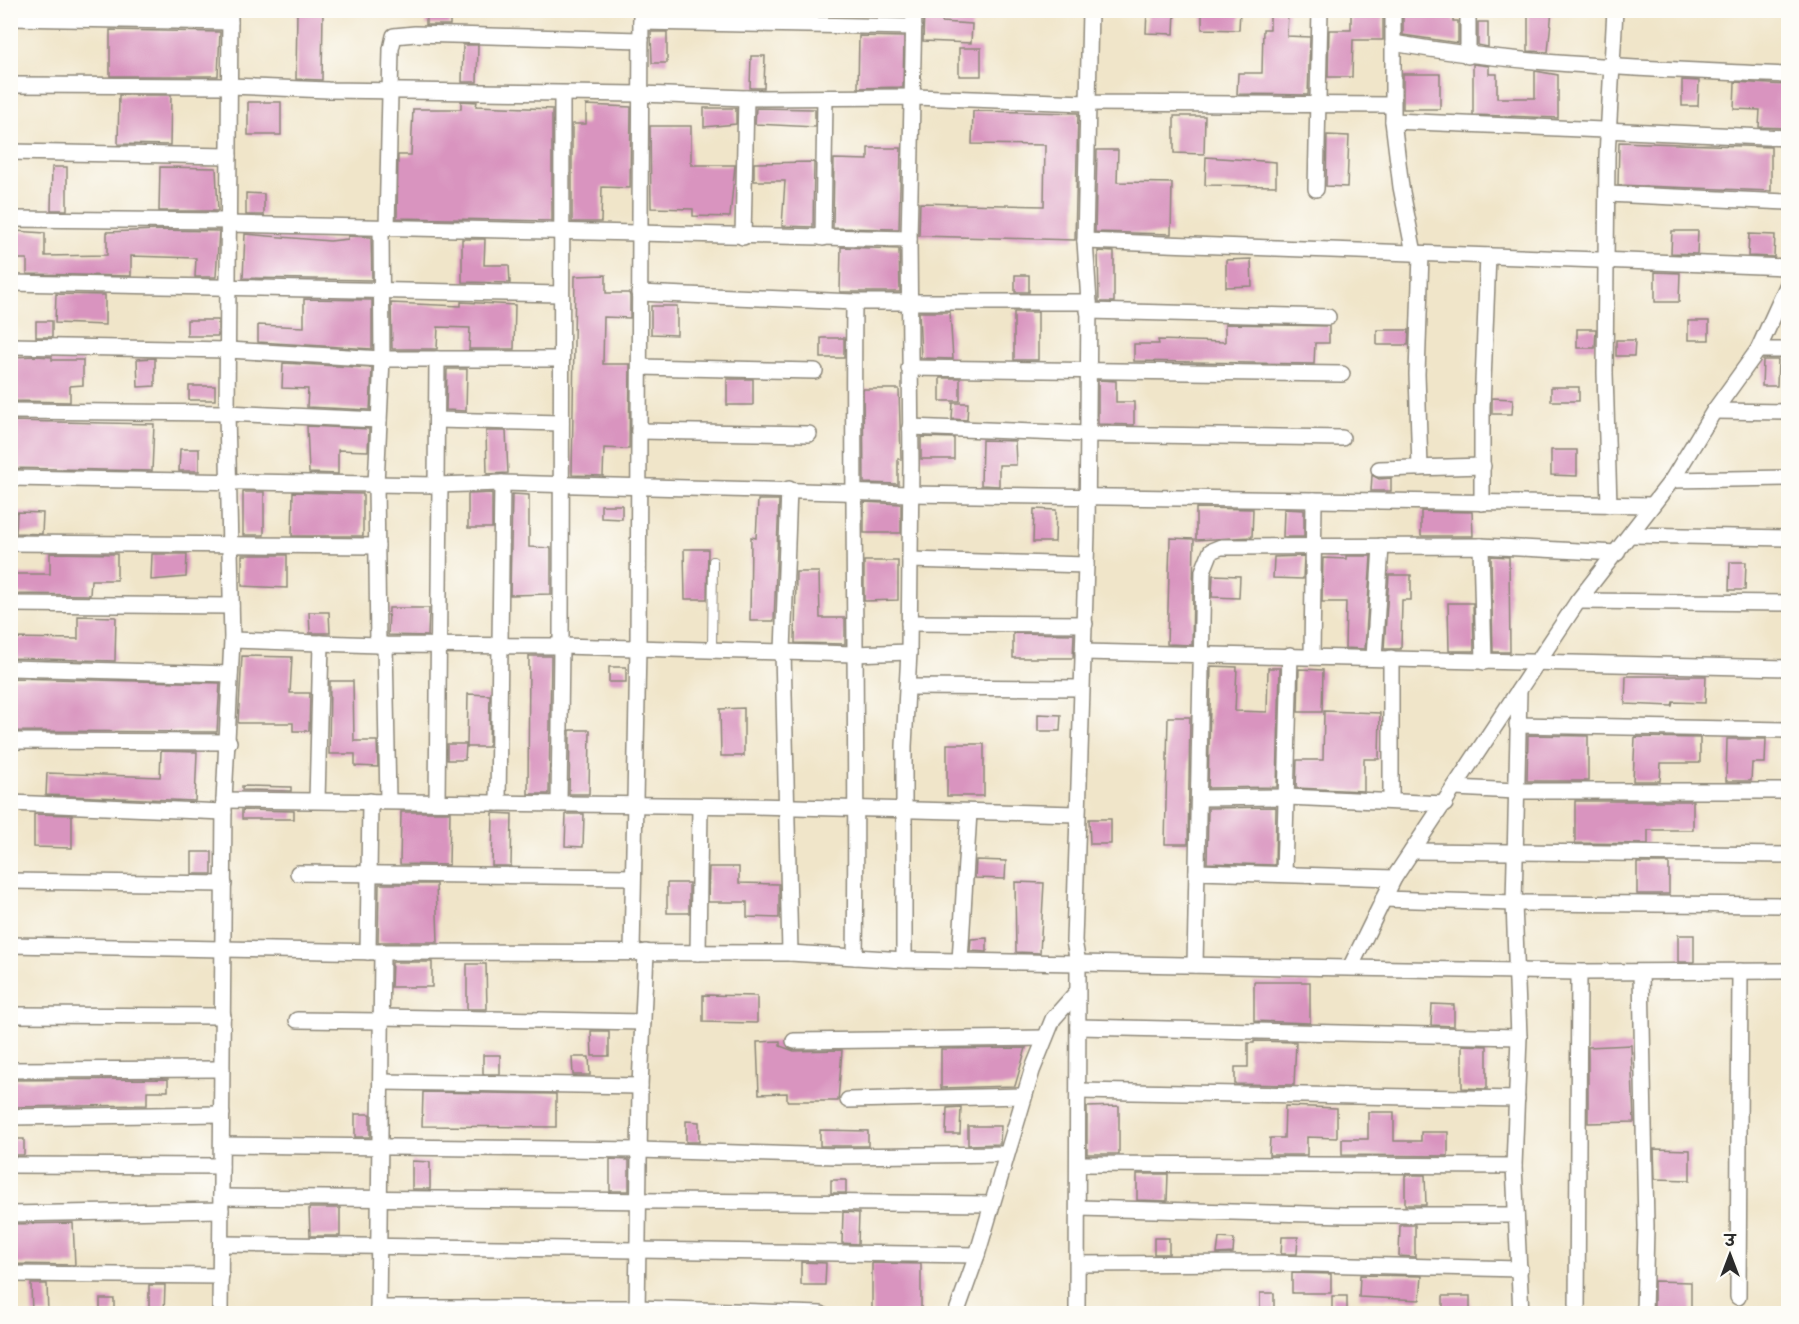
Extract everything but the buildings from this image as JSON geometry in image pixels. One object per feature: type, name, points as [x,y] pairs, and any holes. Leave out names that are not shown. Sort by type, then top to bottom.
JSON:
[{"type":"street","points":[[904,960],[906,810],[904,746],[908,687],[910,560],[909,239],[914,97],[914,10]]},
{"type":"street","points":[[1077,1314],[1078,963],[1074,941],[1088,495],[1088,306],[1085,241],[1086,103],[1090,10]]},
{"type":"street","points":[[1316,189],[1320,10]]},
{"type":"street","points":[[1393,10],[1392,105],[1401,188],[1418,254],[1417,374],[1420,468]]},
{"type":"street","points":[[1468,10],[1468,56]]},
{"type":"street","points":[[1609,505],[1605,373],[1606,260],[1608,129],[1613,67],[1614,10]]},
{"type":"street","points":[[10,18],[230,16],[227,413],[231,480],[232,640],[229,742],[224,806],[220,1314]]},
{"type":"street","points":[[637,1311],[643,1022],[633,877],[638,648],[641,16],[914,27]]},
{"type":"street","points":[[388,801],[375,484],[382,358],[384,228],[392,42],[394,36],[399,35],[641,40]]},
{"type":"street","points":[[1393,44],[1468,56],[1613,67],[1788,75]]},
{"type":"street","points":[[10,85],[230,86],[746,98],[914,97],[1086,103],[1392,105]]},
{"type":"street","points":[[559,804],[562,94]]},
{"type":"street","points":[[743,237],[746,98]]},
{"type":"street","points":[[823,238],[825,98]]},
{"type":"street","points":[[1394,121],[1788,138]]},
{"type":"street","points":[[10,152],[229,156]]},
{"type":"street","points":[[1607,194],[1788,202]]},
{"type":"street","points":[[10,219],[909,239]]},
{"type":"street","points":[[1085,241],[1788,267]]},
{"type":"street","points":[[1482,502],[1482,406],[1488,256]]},
{"type":"street","points":[[10,283],[560,294]]},
{"type":"street","points":[[1351,966],[1394,878],[1445,804],[1484,741],[1539,663],[1578,601],[1632,535],[1672,480],[1714,411],[1758,350],[1788,284]]},
{"type":"street","points":[[639,293],[854,302],[909,301],[1088,306],[1328,317]]},
{"type":"street","points":[[854,302],[852,492],[857,810],[855,957]]},
{"type":"street","points":[[10,346],[228,350],[382,358],[561,359]]},
{"type":"street","points":[[1758,350],[1788,350]]},
{"type":"street","points":[[437,359],[439,643],[437,802]]},
{"type":"street","points":[[640,367],[815,371]]},
{"type":"street","points":[[909,368],[1342,374]]},
{"type":"street","points":[[10,411],[227,413],[379,420]]},
{"type":"street","points":[[1714,411],[1788,412]]},
{"type":"street","points":[[436,420],[561,423]]},
{"type":"street","points":[[910,427],[1087,434],[1342,438]]},
{"type":"street","points":[[639,431],[809,434]]},
{"type":"street","points":[[1379,469],[1483,466]]},
{"type":"street","points":[[10,478],[438,485],[561,484],[910,494],[1088,495],[1652,506]]},
{"type":"street","points":[[1672,480],[1788,478]]},
{"type":"street","points":[[498,802],[502,483]]},
{"type":"street","points":[[789,489],[783,651],[790,953]]},
{"type":"street","points":[[1312,656],[1314,500]]},
{"type":"street","points":[[1632,535],[1788,538]]},
{"type":"street","points":[[10,543],[377,546]]},
{"type":"street","points":[[1374,658],[1381,546]]},
{"type":"street","points":[[1195,965],[1203,571],[1211,551],[1221,547],[1481,546],[1617,554]]},
{"type":"street","points":[[1481,546],[1485,662]]},
{"type":"street","points":[[910,560],[1086,565]]},
{"type":"street","points":[[1578,601],[1788,603]]},
{"type":"street","points":[[10,604],[231,606]]},
{"type":"street","points":[[909,623],[1085,624]]},
{"type":"street","points":[[232,640],[854,654],[909,652]]},
{"type":"street","points":[[317,801],[321,643]]},
{"type":"street","points":[[1083,652],[1788,668]]},
{"type":"street","points":[[1284,874],[1290,655]]},
{"type":"street","points":[[1391,658],[1391,801]]},
{"type":"street","points":[[10,669],[230,674]]},
{"type":"street","points":[[908,687],[1081,688]]},
{"type":"street","points":[[1519,691],[1515,854],[1519,1037],[1515,1166],[1521,1314]]},
{"type":"street","points":[[1517,725],[1788,730]]},
{"type":"street","points":[[10,741],[229,742]]},
{"type":"street","points":[[1455,788],[1516,791],[1788,791]]},
{"type":"street","points":[[1198,798],[1287,797],[1445,804]]},
{"type":"street","points":[[10,802],[224,806],[317,801],[498,802],[1077,814]]},
{"type":"street","points":[[370,801],[369,874],[381,1019],[378,1311],[821,1314]]},
{"type":"street","points":[[698,953],[700,806]]},
{"type":"street","points":[[960,961],[969,812]]},
{"type":"street","points":[[1412,850],[1515,854],[1788,855]]},
{"type":"street","points":[[1197,872],[1394,878]]},
{"type":"street","points":[[298,873],[633,877]]},
{"type":"street","points":[[10,881],[224,884]]},
{"type":"street","points":[[1383,898],[1515,903],[1788,905]]},
{"type":"street","points":[[10,945],[375,952],[790,953],[904,960],[1351,966],[1641,973],[1788,971]]},
{"type":"street","points":[[1738,1297],[1740,971]]},
{"type":"street","points":[[1577,1314],[1579,972]]},
{"type":"street","points":[[1641,973],[1646,1226],[1644,1314]]},
{"type":"street","points":[[956,1314],[977,1255],[1024,1095],[1045,1038],[1053,1019],[1077,992]]},
{"type":"street","points":[[10,1015],[223,1016]]},
{"type":"street","points":[[297,1020],[643,1022]]},
{"type":"street","points":[[1078,1027],[1519,1037]]},
{"type":"street","points":[[794,1041],[1045,1038]]},
{"type":"street","points":[[10,1070],[222,1069]]},
{"type":"street","points":[[381,1082],[640,1086]]},
{"type":"street","points":[[1079,1091],[1516,1099]]},
{"type":"street","points":[[848,1100],[1024,1095]]},
{"type":"street","points":[[10,1117],[222,1114]]},
{"type":"street","points":[[222,1145],[639,1150],[837,1156],[1006,1154]]},
{"type":"street","points":[[1078,1164],[1515,1166]]},
{"type":"street","points":[[10,1165],[221,1166]]},
{"type":"street","points":[[10,1214],[379,1198],[992,1204]]},
{"type":"street","points":[[1079,1208],[1346,1215],[1516,1215]]},
{"type":"street","points":[[221,1244],[977,1255]]},
{"type":"street","points":[[1078,1264],[1270,1263],[1520,1269]]},
{"type":"street","points":[[10,1274],[221,1276]]},
{"type":"lane","points":[[712,650],[713,561]]}]
